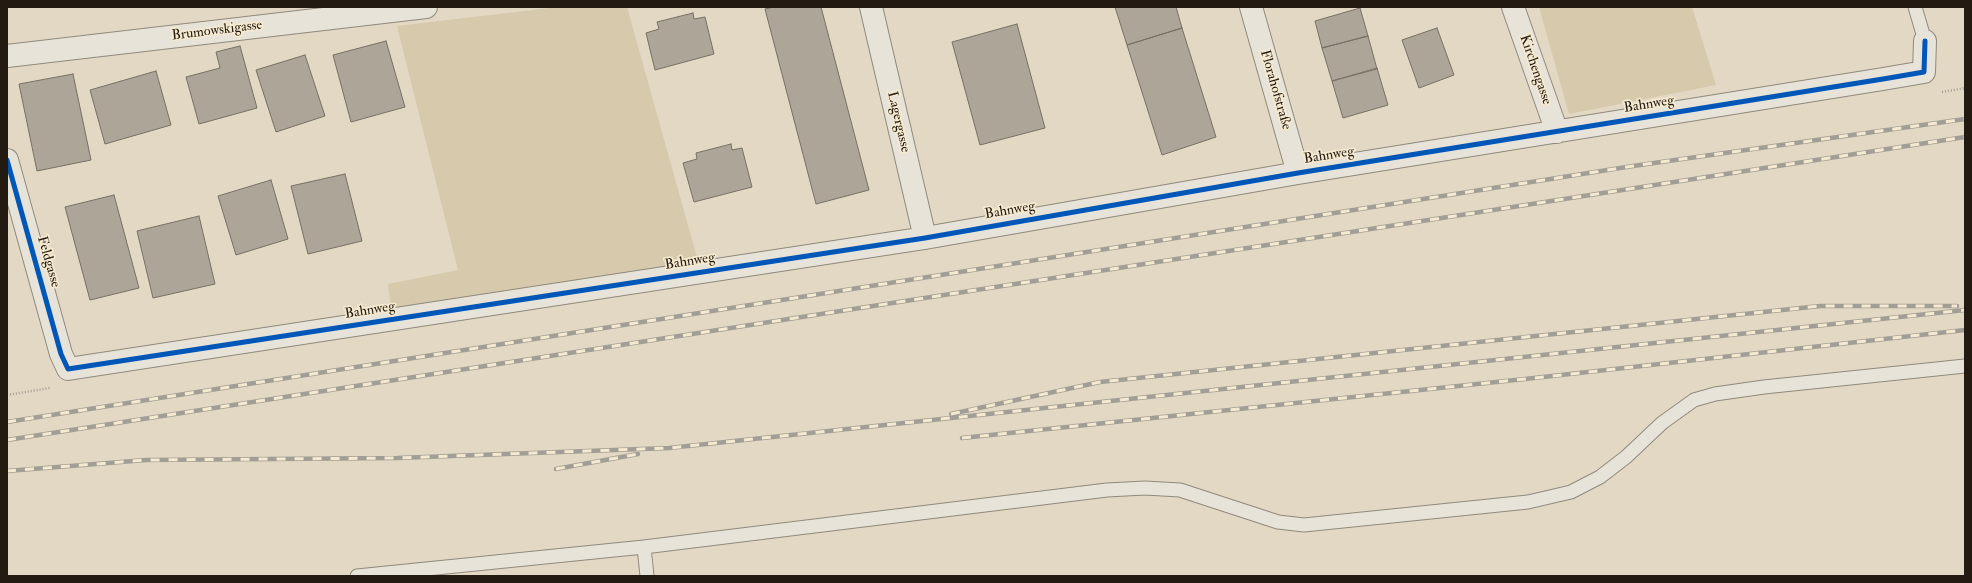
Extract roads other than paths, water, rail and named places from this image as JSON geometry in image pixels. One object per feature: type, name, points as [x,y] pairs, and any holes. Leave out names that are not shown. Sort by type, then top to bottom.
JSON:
[{"type":"street","name":"Brumowskigasse","points":[[7,56],[426,7]]},
{"type":"street","name":"Lagergasse","points":[[871,7],[925,238]]},
{"type":"street","name":"Florahofstraße","points":[[1251,7],[1298,173]]},
{"type":"street","name":"Kirchengasse","points":[[1513,7],[1557,132]]},
{"type":"street","name":"Bahnweg","points":[[68,369],[925,238],[1298,173],[1924,72],[1925,41]]},
{"type":"street","name":"Feldgasse","points":[[7,160],[61,354],[68,369]]},
{"type":"lane","points":[[1915,7],[1925,41]]},
{"type":"lane","points":[[357,576],[644,547],[1107,490],[1145,488],[1180,490],[1278,522],[1304,525],[1528,502],[1571,492],[1600,477],[1626,457],[1662,423],[1694,400],[1716,394],[1764,386],[1965,366]]},
{"type":"lane","points":[[644,547],[647,576]]},
{"type":"railway","points":[[7,422],[1633,166],[1965,119]]},
{"type":"railway","points":[[7,440],[1965,137]]},
{"type":"railway","points":[[951,414],[1100,382],[1820,306],[1957,306]]},
{"type":"railway","points":[[7,471],[146,460],[397,458],[669,448],[1965,310]]},
{"type":"railway","points":[[962,438],[1525,379],[1965,330]]},
{"type":"railway","points":[[556,469],[638,454]]}]
